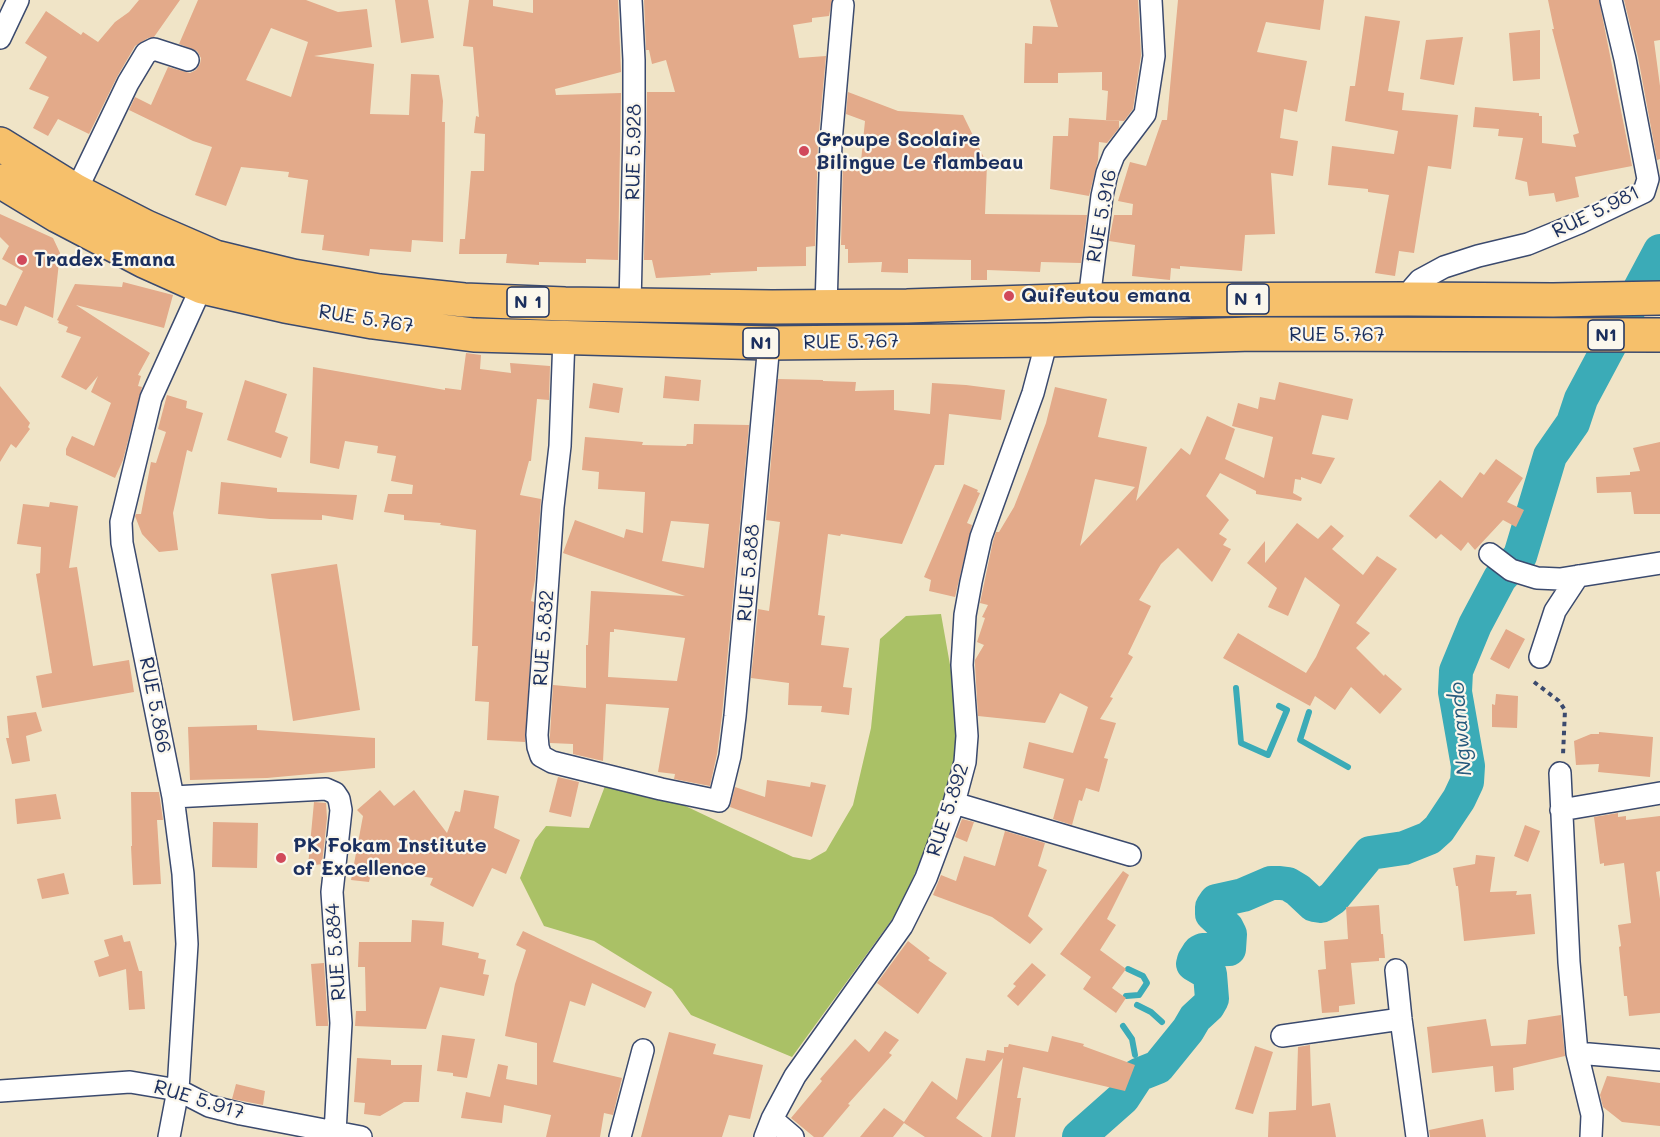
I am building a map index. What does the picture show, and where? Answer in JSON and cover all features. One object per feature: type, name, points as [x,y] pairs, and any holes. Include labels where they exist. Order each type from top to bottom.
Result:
[{"type":"highway","name":"N 1","points":[[0,144],[76,191],[146,227],[215,257],[293,276],[379,291],[464,300],[826,307],[1089,300],[1660,298]]},
{"type":"highway","name":"RUE 5.767","points":[[0,181],[58,216],[134,256],[202,287],[285,306],[373,322],[474,335],[769,343],[1047,340],[1253,334],[1660,334]]},
{"type":"street","points":[[0,38],[18,0]]},
{"type":"street","name":"RUE 5.928","points":[[630,305],[634,131],[631,0]]},
{"type":"street","name":"RUE 5.916","points":[[1089,300],[1107,173],[1114,155],[1144,114],[1154,56],[1151,0]]},
{"type":"street","name":"RUE 5.981","points":[[1408,299],[1420,280],[1444,267],[1528,244],[1579,224],[1644,192],[1648,179],[1611,0]]},
{"type":"street","points":[[826,307],[831,152],[843,5]]},
{"type":"street","points":[[76,191],[128,83],[146,52],[154,49],[188,60]]},
{"type":"street","name":"RUE 5.866","points":[[169,1137],[178,1090],[188,944],[183,874],[173,797],[122,543],[121,522],[151,398],[215,257]]},
{"type":"street","name":"RUE 5.832","points":[[564,337],[560,446],[553,507],[538,747],[542,756],[552,762],[719,801]]},
{"type":"street","name":"RUE 5.892","points":[[768,1128],[795,1076],[902,926],[926,878],[954,803],[965,762],[967,736],[962,665],[965,615],[971,582],[981,537],[1033,393],[1047,340]]},
{"type":"street","name":"RUE 5.888","points":[[719,801],[730,756],[735,716],[769,343]]},
{"type":"street","points":[[1490,554],[1511,570],[1529,576],[1560,579],[1660,563]]},
{"type":"street","points":[[1540,657],[1555,611],[1578,576]]},
{"type":"street","points":[[1560,773],[1566,916],[1577,1053],[1592,1115],[1591,1137]]},
{"type":"street","name":"RUE 5.884","points":[[173,797],[326,789],[335,793],[339,799],[341,810],[332,892],[341,1023],[335,1133]]},
{"type":"street","points":[[1561,810],[1660,792]]},
{"type":"street","points":[[954,803],[1131,855]]},
{"type":"street","points":[[1396,970],[1417,1137]]},
{"type":"street","points":[[1282,1036],[1401,1018]]},
{"type":"street","points":[[620,1137],[643,1050]]},
{"type":"street","points":[[1577,1053],[1660,1060]]},
{"type":"street","name":"RUE 5.917","points":[[0,1090],[130,1082],[178,1090],[209,1106],[361,1137]]},
{"type":"street","points":[[768,1128],[794,1137]]},
{"type":"path","points":[[1534,682],[1559,701],[1565,710],[1564,749],[1560,773]]},
{"type":"green space","points":[[941,614],[958,710],[953,781],[901,907],[792,1057],[691,1015],[672,989],[594,941],[544,926],[520,878],[535,840],[546,826],[589,828],[605,786],[677,802],[793,857],[810,860],[826,851],[853,805],[871,728],[880,639],[906,616]]},
{"type":"building","points":[[139,0],[180,0],[154,37],[135,46],[89,134],[58,119],[48,136],[33,128],[49,97],[29,89],[47,57],[25,43],[46,11],[81,35],[83,32],[98,42],[115,22],[129,12]]},
{"type":"building","points":[[198,0],[306,0],[338,12],[367,9],[372,47],[314,56],[374,64],[370,114],[409,115],[411,74],[439,75],[443,101],[442,122],[445,122],[443,242],[412,240],[411,252],[370,249],[369,256],[322,250],[324,235],[301,233],[308,180],[288,177],[289,172],[241,167],[226,206],[195,195],[212,147],[193,141],[129,110],[135,97],[151,105],[168,67],[190,73],[196,70],[201,58],[197,51],[179,44]],"holes":[[[271,28],[308,42],[291,97],[246,80]]]},
{"type":"building","points":[[395,0],[428,0],[434,38],[401,43]]},
{"type":"building","points":[[469,0],[493,0],[493,6],[533,13],[533,0],[618,0],[621,72],[555,89],[556,95],[621,93],[618,260],[586,259],[586,263],[539,262],[539,265],[506,263],[507,254],[459,254],[460,239],[465,239],[471,171],[484,171],[485,134],[474,133],[476,116],[479,117],[473,47],[463,46]]},
{"type":"building","points":[[644,0],[832,0],[829,16],[812,18],[812,22],[793,25],[799,58],[826,56],[818,142],[815,246],[806,247],[806,266],[757,267],[757,271],[656,278],[652,260],[644,260],[647,92],[675,92],[666,60],[652,64],[649,50],[646,50]]},
{"type":"building","points":[[1050,0],[1138,0],[1141,55],[1133,109],[1124,121],[1106,120],[1108,91],[1102,90],[1102,72],[1058,73],[1058,83],[1024,83],[1025,43],[1032,44],[1033,26],[1058,27]]},
{"type":"building","points":[[1178,0],[1324,0],[1320,30],[1266,22],[1257,52],[1307,61],[1297,112],[1284,109],[1280,138],[1298,141],[1293,176],[1271,173],[1275,234],[1245,235],[1242,271],[1180,266],[1180,269],[1171,268],[1170,280],[1132,276],[1135,245],[1109,241],[1114,215],[1132,215],[1133,204],[1118,201],[1130,162],[1146,166],[1162,120],[1167,120]]},
{"type":"building","points":[[1548,0],[1599,0],[1632,166],[1575,177],[1579,197],[1556,202],[1554,193],[1529,196],[1527,182],[1515,179],[1523,138],[1498,136],[1499,129],[1473,127],[1475,107],[1539,113],[1539,116],[1542,116],[1542,143],[1576,147],[1573,135],[1579,133],[1552,29],[1554,29]]},
{"type":"building","points":[[1624,0],[1660,0],[1660,40],[1654,41],[1660,86],[1660,159],[1657,160],[1638,57]]},
{"type":"building","points":[[1365,16],[1400,21],[1388,91],[1404,93],[1402,110],[1458,115],[1451,169],[1428,166],[1414,253],[1399,251],[1395,276],[1375,273],[1389,195],[1368,192],[1368,189],[1328,185],[1332,146],[1394,154],[1398,131],[1345,121],[1350,86],[1355,86]]},
{"type":"building","points":[[1540,30],[1540,79],[1513,81],[1509,33]]},
{"type":"building","points":[[1463,37],[1454,85],[1420,79],[1426,40]]},
{"type":"building","points":[[848,92],[898,111],[963,115],[987,164],[985,214],[1087,215],[1081,263],[1041,262],[1040,272],[987,270],[987,280],[971,280],[971,260],[908,259],[908,273],[881,272],[882,262],[848,263],[848,249],[845,249],[845,245],[841,245],[843,160],[861,161],[865,121],[846,114]]},
{"type":"building","points":[[1069,118],[1119,121],[1119,128],[1107,143],[1099,142],[1098,160],[1089,196],[1050,189],[1053,136],[1068,136]]},
{"type":"building","points":[[0,214],[53,238],[60,253],[53,318],[25,306],[17,326],[0,320],[0,304],[6,306],[23,271],[2,259],[9,246],[0,237]]},
{"type":"building","points":[[123,282],[173,295],[164,328],[76,305],[150,353],[138,375],[141,376],[138,386],[142,387],[123,460],[115,478],[66,455],[66,449],[72,436],[94,446],[111,403],[91,392],[98,376],[86,390],[61,377],[81,337],[66,332],[68,327],[58,323],[57,320],[75,284],[122,287]]},
{"type":"building","points":[[466,353],[481,355],[480,369],[511,373],[510,363],[550,366],[549,400],[537,399],[531,461],[529,461],[520,495],[541,499],[535,580],[531,601],[534,602],[525,742],[487,740],[489,702],[475,701],[478,646],[472,646],[476,530],[440,525],[441,523],[404,520],[404,515],[384,512],[388,494],[412,494],[413,485],[391,481],[396,456],[377,453],[378,446],[345,441],[339,469],[310,463],[313,367],[445,390],[445,388],[461,390]]},
{"type":"building","points":[[665,376],[701,380],[699,401],[663,398]]},
{"type":"building","points":[[778,379],[856,382],[855,391],[894,390],[894,410],[930,414],[932,383],[1005,390],[1001,420],[949,414],[944,465],[935,465],[902,544],[828,534],[818,615],[825,616],[821,645],[849,648],[843,687],[852,688],[849,715],[821,712],[822,706],[788,705],[789,683],[751,678],[758,609],[769,611],[780,522],[766,520]]},
{"type":"building","points":[[245,380],[287,394],[275,432],[288,437],[281,458],[227,440]]},
{"type":"building","points":[[1279,382],[1353,399],[1348,420],[1322,415],[1312,454],[1335,458],[1321,484],[1301,477],[1301,480],[1295,479],[1293,493],[1302,498],[1301,501],[1256,494],[1256,491],[1220,473],[1206,496],[1229,520],[1219,534],[1227,539],[1223,545],[1231,549],[1212,582],[1178,548],[1161,564],[1139,600],[1151,606],[1128,654],[1133,657],[1100,719],[1116,723],[1104,758],[1108,759],[1099,792],[1086,788],[1082,801],[1079,800],[1072,825],[1053,819],[1064,779],[1023,768],[1029,742],[1073,753],[1088,707],[1060,693],[1045,723],[978,716],[975,660],[984,645],[977,642],[985,618],[982,617],[988,605],[980,603],[993,541],[996,532],[999,532],[1014,507],[1046,423],[1055,387],[1107,399],[1098,437],[1147,447],[1136,501],[1181,448],[1190,455],[1207,416],[1235,429],[1225,459],[1264,478],[1273,437],[1232,426],[1238,403],[1258,409],[1260,397],[1275,400]],"holes":[[[1095,479],[1135,487],[1080,546]]]},
{"type":"building","points":[[593,383],[623,388],[619,413],[589,408]]},
{"type":"building","points":[[0,386],[30,423],[28,427],[30,429],[16,448],[11,444],[0,462]]},
{"type":"building","points":[[167,395],[187,401],[186,408],[203,413],[192,452],[187,450],[173,513],[178,550],[159,552],[142,534],[135,516],[141,514],[151,462],[156,463],[166,432],[158,429]]},
{"type":"building","points":[[694,424],[749,425],[722,715],[710,786],[674,779],[675,774],[658,772],[669,708],[606,704],[603,761],[573,754],[573,744],[550,743],[553,685],[586,688],[586,645],[588,645],[591,591],[685,596],[563,553],[575,520],[624,538],[626,529],[643,533],[645,492],[598,489],[599,472],[582,470],[585,437],[643,442],[642,445],[686,446],[693,444]],"holes":[[[671,521],[709,524],[704,568],[662,561]],[[614,629],[685,638],[677,681],[608,677],[610,632],[614,632]]]},
{"type":"building","points":[[1660,442],[1660,514],[1634,514],[1631,492],[1597,493],[1596,477],[1630,475],[1630,472],[1640,471],[1633,448]]},
{"type":"building","points":[[1496,459],[1523,478],[1507,502],[1524,510],[1516,527],[1503,520],[1475,550],[1468,542],[1461,551],[1441,534],[1436,539],[1409,516],[1440,480],[1462,498],[1480,472],[1484,475]]},
{"type":"building","points":[[221,482],[277,488],[277,492],[357,495],[353,520],[322,515],[322,520],[270,519],[218,514]]},
{"type":"building","points":[[964,484],[980,493],[967,523],[972,525],[955,597],[929,591],[931,580],[924,577]]},
{"type":"building","points":[[50,502],[78,506],[69,568],[77,567],[93,666],[129,660],[134,692],[42,708],[36,676],[52,673],[36,574],[40,573],[41,547],[17,544],[23,504],[49,507]]},
{"type":"building","points":[[1297,523],[1318,539],[1331,525],[1344,536],[1332,549],[1363,575],[1377,556],[1397,569],[1356,623],[1370,633],[1356,648],[1384,676],[1385,674],[1402,689],[1380,714],[1351,687],[1335,710],[1315,696],[1310,706],[1223,658],[1238,633],[1306,673],[1316,657],[1340,605],[1305,577],[1288,616],[1268,607],[1277,588],[1247,563],[1265,541],[1265,563]]},
{"type":"building","points":[[337,564],[360,710],[293,721],[271,574]]},
{"type":"building","points":[[1506,629],[1525,639],[1509,669],[1490,659]]},
{"type":"building","points":[[1496,694],[1518,696],[1517,728],[1492,727],[1492,704],[1495,705]]},
{"type":"building","points":[[36,712],[42,731],[26,736],[30,761],[12,764],[6,738],[9,738],[7,716]]},
{"type":"building","points":[[257,725],[257,730],[375,738],[375,768],[267,778],[190,780],[188,727]]},
{"type":"building","points":[[1599,732],[1653,737],[1650,777],[1598,772],[1599,764],[1576,765],[1574,741],[1591,734],[1599,734]]},
{"type":"building","points":[[558,777],[579,782],[571,817],[549,812]]},
{"type":"building","points":[[767,780],[810,787],[811,782],[826,785],[812,837],[730,807],[735,787],[765,797]]},
{"type":"building","points":[[380,790],[394,806],[414,790],[447,833],[455,811],[460,812],[464,790],[499,796],[494,828],[520,840],[506,874],[492,868],[473,907],[430,885],[433,878],[372,869],[369,882],[351,880],[363,816],[357,810]]},
{"type":"building","points":[[131,792],[159,792],[163,820],[157,820],[161,884],[133,885]]},
{"type":"building","points":[[56,794],[61,819],[17,824],[15,799]]},
{"type":"building","points":[[314,802],[326,803],[327,818],[322,864],[308,866]]},
{"type":"building","points":[[1618,813],[1618,817],[1626,816],[1626,820],[1660,816],[1660,871],[1656,872],[1660,899],[1660,1013],[1629,1016],[1627,996],[1624,996],[1618,925],[1631,923],[1624,863],[1604,866],[1604,863],[1600,864],[1594,817]]},
{"type":"building","points":[[962,819],[974,822],[967,842],[955,837]]},
{"type":"building","points":[[213,822],[258,823],[257,868],[212,867]]},
{"type":"building","points":[[1525,825],[1540,831],[1528,862],[1514,856]]},
{"type":"building","points":[[1005,831],[1045,843],[1038,866],[1047,870],[1028,916],[1043,929],[1030,944],[992,917],[933,895],[941,875],[956,881],[964,856],[995,866]]},
{"type":"building","points":[[1476,855],[1495,857],[1490,892],[1517,891],[1516,895],[1531,894],[1535,934],[1464,941],[1458,886],[1456,886],[1453,868],[1475,864]]},
{"type":"building","points":[[1123,871],[1129,875],[1107,919],[1116,925],[1100,950],[1126,969],[1112,988],[1126,998],[1116,1013],[1083,989],[1091,977],[1060,954]]},
{"type":"building","points":[[64,873],[69,894],[42,899],[37,879]]},
{"type":"building","points":[[1379,905],[1385,958],[1379,958],[1379,961],[1351,963],[1355,1004],[1339,1006],[1339,1012],[1322,1013],[1318,970],[1326,969],[1324,941],[1348,939],[1346,907]]},
{"type":"building","points":[[412,920],[444,922],[442,945],[479,953],[478,958],[486,960],[483,974],[489,975],[484,996],[440,987],[426,1029],[355,1026],[356,1011],[366,1011],[365,967],[358,967],[359,942],[411,942]]},
{"type":"building","points":[[523,931],[652,992],[645,1008],[592,983],[585,1006],[570,1001],[553,1062],[622,1078],[613,1115],[604,1113],[600,1137],[546,1137],[551,1115],[504,1105],[502,1123],[461,1118],[466,1092],[490,1097],[498,1064],[508,1066],[506,1079],[537,1085],[537,1043],[505,1036],[515,984],[526,950],[516,945]]},
{"type":"building","points":[[122,935],[124,942],[130,941],[139,971],[142,971],[145,1009],[129,1010],[126,969],[99,977],[94,961],[109,956],[104,940]]},
{"type":"building","points":[[908,941],[930,958],[928,960],[947,973],[918,1014],[877,983]]},
{"type":"building","points":[[324,963],[328,1026],[316,1026],[311,964]]},
{"type":"building","points":[[1032,963],[1046,975],[1018,1006],[1007,996],[1016,986],[1013,984]]},
{"type":"building","points":[[1561,1015],[1565,1056],[1513,1068],[1514,1090],[1495,1092],[1493,1066],[1432,1073],[1427,1027],[1486,1019],[1491,1046],[1526,1044],[1528,1020]]},
{"type":"building","points":[[885,1031],[899,1040],[889,1053],[892,1055],[848,1104],[850,1105],[823,1137],[814,1137],[791,1118],[822,1081],[820,1079],[855,1039],[869,1052]]},
{"type":"building","points":[[669,1032],[716,1044],[713,1054],[763,1065],[750,1119],[729,1115],[722,1137],[641,1137]]},
{"type":"building","points":[[442,1035],[475,1039],[467,1078],[437,1071]]},
{"type":"building","points":[[1052,1036],[1084,1044],[1083,1046],[1135,1065],[1125,1091],[1023,1067],[1017,1098],[1021,1098],[1015,1137],[991,1137],[1003,1058],[956,1118],[983,1137],[925,1137],[904,1123],[893,1137],[860,1137],[884,1108],[904,1122],[932,1081],[957,1100],[966,1058],[985,1061],[987,1050],[1004,1053],[1004,1047],[1008,1047],[1009,1044],[1048,1052]]},
{"type":"building","points":[[1310,1045],[1312,1106],[1330,1103],[1336,1137],[1268,1137],[1269,1112],[1296,1110],[1298,1047]]},
{"type":"building","points":[[1255,1046],[1273,1052],[1253,1114],[1235,1109]]},
{"type":"building","points":[[357,1058],[391,1060],[391,1065],[422,1065],[419,1102],[404,1102],[380,1116],[364,1114],[365,1103],[354,1102]]},
{"type":"building","points":[[1607,1076],[1660,1083],[1660,1126],[1622,1122],[1603,1107],[1600,1095]]},
{"type":"building","points":[[236,1084],[265,1091],[263,1105],[232,1099]]},
{"type":"building","points":[[1483,1119],[1486,1137],[1430,1137],[1429,1130]]},
{"type":"waterway","name":"Ngwando","points":[[1079,1137],[1123,1098],[1138,1075],[1158,1067],[1195,1018],[1208,1006],[1212,999],[1210,974],[1193,964],[1199,952],[1203,950],[1229,949],[1230,934],[1212,914],[1212,907],[1216,901],[1243,895],[1271,883],[1280,883],[1288,884],[1314,905],[1321,906],[1333,898],[1370,853],[1404,848],[1429,838],[1439,829],[1459,799],[1467,782],[1468,766],[1455,692],[1456,671],[1475,625],[1500,578],[1520,556],[1550,456],[1573,423],[1581,399],[1660,251]]},
{"type":"waterway","points":[[1236,688],[1241,743],[1268,755],[1287,710],[1279,706]]},
{"type":"waterway","points":[[1309,712],[1300,740],[1348,767]]},
{"type":"waterway","points":[[1126,996],[1139,995],[1147,983],[1143,976],[1128,969]]},
{"type":"waterway","points":[[1137,1005],[1151,1012],[1162,1022]]},
{"type":"waterway","points":[[1123,1026],[1132,1039],[1135,1055]]},
{"type":"place","name":"Groupe Scolaire Bilingue Le flambeau","points":[[804,151]]},
{"type":"place","name":"Tradex Emana","points":[[22,260]]},
{"type":"place","name":"Quifeutou emana","points":[[1009,296]]},
{"type":"place","name":"PK Fokam Institute of Excellence","points":[[281,858]]}]
